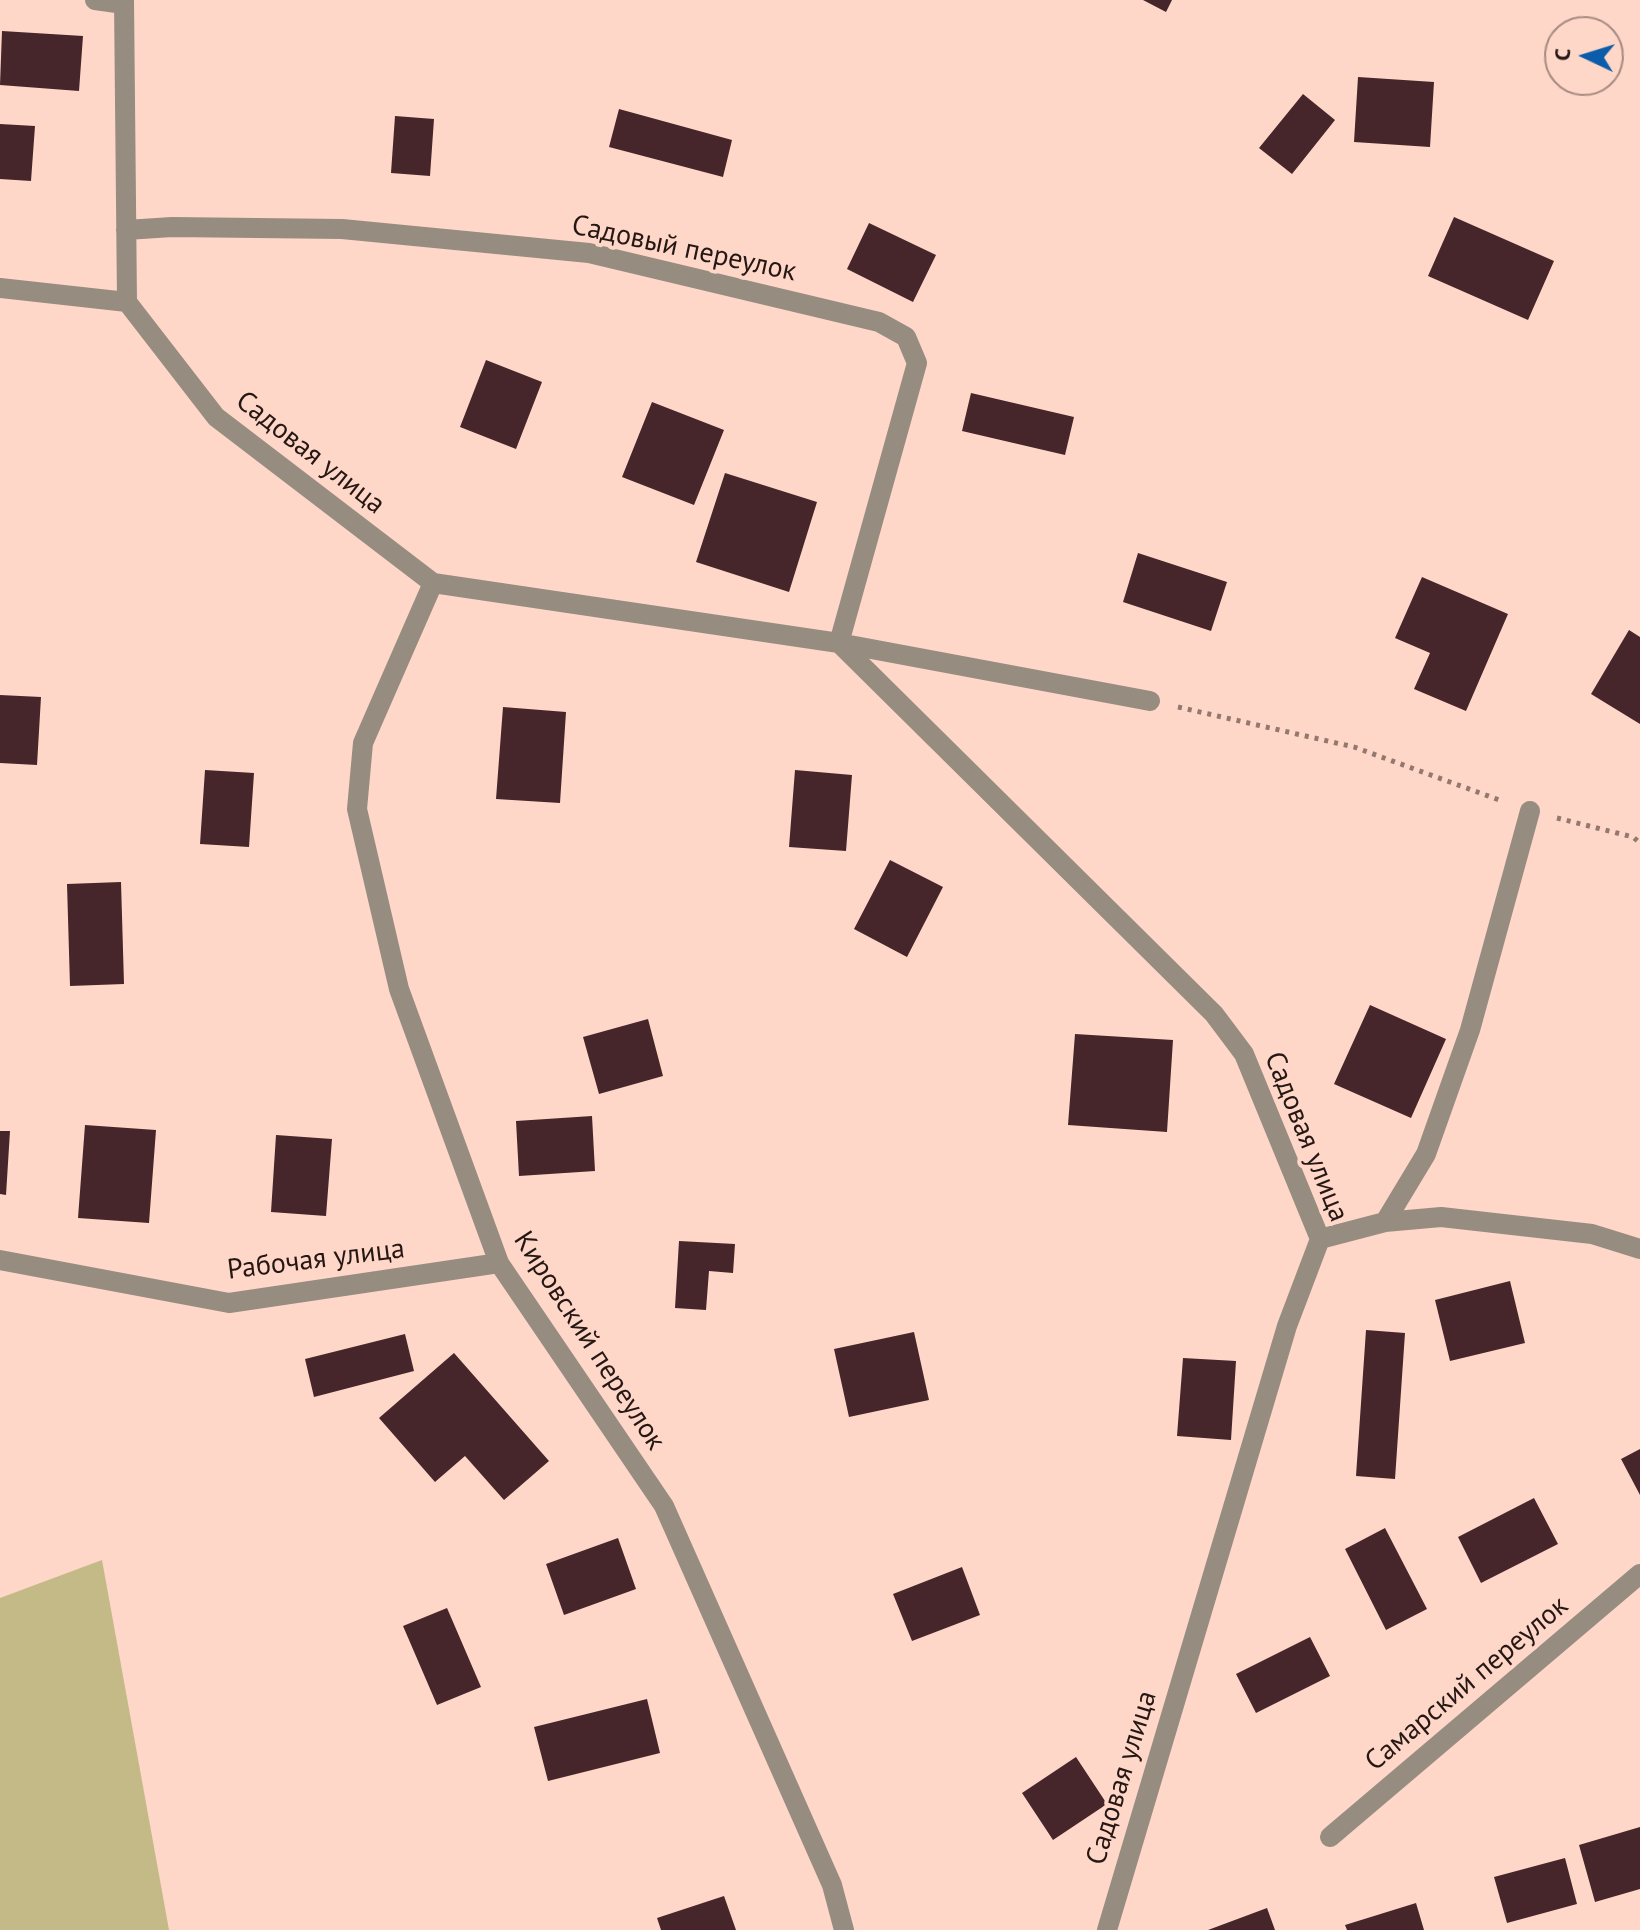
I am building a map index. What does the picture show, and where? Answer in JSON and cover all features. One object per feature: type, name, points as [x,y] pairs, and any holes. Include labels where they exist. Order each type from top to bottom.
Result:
[{"type":"street","points":[[0,288],[127,302],[124,2],[95,0]]},
{"type":"street","name":"Садовый переулок","points":[[126,230],[172,227],[342,229],[589,253],[879,322],[906,337],[917,363],[839,643]]},
{"type":"street","name":"Садовая улица","points":[[127,302],[216,417],[433,583]]},
{"type":"street","points":[[433,583],[839,643],[1150,701]]},
{"type":"street","name":"Кировский переулок","points":[[433,583],[363,743],[357,809],[399,989],[499,1263],[664,1506],[832,1885],[844,1930]]},
{"type":"street","name":"Садовая улица","points":[[839,643],[1214,1014],[1244,1054],[1320,1239],[1287,1326],[1107,1930]]},
{"type":"street","points":[[1385,1222],[1426,1154],[1465,1044],[1530,811]]},
{"type":"street","points":[[1320,1239],[1385,1222],[1441,1217],[1592,1234],[1640,1249]]},
{"type":"street","name":"Рабочая улица","points":[[0,1260],[229,1303],[499,1263]]},
{"type":"street","name":"Самарский переулок","points":[[1330,1837],[1640,1574]]},
{"type":"path","points":[[1150,701],[1354,747],[1530,811],[1633,837],[1640,843]]},
{"type":"shaded area","points":[[102,1560],[169,1930],[0,1930],[0,1598]]},
{"type":"building","points":[[1143,0],[1172,0],[1166,12]]},
{"type":"building","points":[[2,31],[83,36],[79,91],[0,85]]},
{"type":"building","points":[[1358,77],[1434,82],[1430,147],[1354,142]]},
{"type":"building","points":[[1303,94],[1335,120],[1292,174],[1259,148]]},
{"type":"building","points":[[619,109],[732,140],[723,177],[609,147]]},
{"type":"building","points":[[395,116],[434,119],[430,176],[391,173]]},
{"type":"building","points":[[0,124],[35,126],[31,181],[0,179]]},
{"type":"building","points":[[1454,217],[1554,261],[1528,320],[1428,276]]},
{"type":"building","points":[[869,223],[936,255],[913,302],[847,269]]},
{"type":"building","points":[[486,360],[542,382],[516,449],[460,427]]},
{"type":"building","points":[[971,393],[1074,417],[1065,455],[962,431]]},
{"type":"building","points":[[652,402],[724,430],[694,505],[622,477]]},
{"type":"building","points":[[725,473],[817,502],[789,592],[696,562]]},
{"type":"building","points":[[1138,553],[1227,582],[1211,631],[1123,602]]},
{"type":"building","points":[[1422,577],[1508,614],[1466,711],[1414,689],[1430,653],[1395,638]]},
{"type":"building","points":[[1629,630],[1640,637],[1640,724],[1591,694]]},
{"type":"building","points":[[0,695],[41,697],[37,765],[0,763]]},
{"type":"building","points":[[503,707],[566,712],[560,803],[496,799]]},
{"type":"building","points":[[205,770],[254,773],[249,847],[200,844]]},
{"type":"building","points":[[795,770],[852,775],[846,851],[789,847]]},
{"type":"building","points":[[890,860],[943,887],[907,957],[854,929]]},
{"type":"building","points":[[121,882],[124,984],[70,986],[67,884]]},
{"type":"building","points":[[1370,1005],[1446,1039],[1411,1118],[1334,1084]]},
{"type":"building","points":[[648,1019],[663,1076],[599,1094],[583,1037]]},
{"type":"building","points":[[1075,1034],[1173,1040],[1167,1132],[1068,1125]]},
{"type":"building","points":[[592,1116],[595,1171],[519,1176],[516,1121]]},
{"type":"building","points":[[85,1125],[156,1130],[149,1223],[78,1218]]},
{"type":"building","points":[[0,1131],[10,1131],[6,1195],[0,1194]]},
{"type":"building","points":[[276,1135],[332,1139],[326,1216],[271,1212]]},
{"type":"building","points":[[679,1241],[735,1244],[733,1273],[709,1271],[706,1310],[675,1308]]},
{"type":"building","points":[[1510,1281],[1525,1343],[1450,1361],[1435,1300]]},
{"type":"building","points":[[1366,1330],[1405,1333],[1395,1479],[1356,1476]]},
{"type":"building","points":[[914,1332],[929,1400],[849,1417],[834,1349]]},
{"type":"building","points":[[405,1334],[414,1371],[314,1397],[305,1359]]},
{"type":"building","points":[[454,1353],[549,1461],[504,1500],[465,1456],[435,1482],[379,1418]]},
{"type":"building","points":[[1183,1358],[1236,1361],[1231,1440],[1177,1436]]},
{"type":"building","points":[[1640,1449],[1640,1495],[1621,1459]]},
{"type":"building","points":[[1534,1498],[1558,1544],[1481,1583],[1458,1537]]},
{"type":"building","points":[[1385,1528],[1427,1609],[1386,1630],[1345,1549]]},
{"type":"building","points":[[618,1538],[636,1589],[564,1615],[546,1564]]},
{"type":"building","points":[[962,1567],[980,1615],[912,1641],[893,1594]]},
{"type":"building","points":[[447,1608],[481,1687],[437,1705],[403,1626]]},
{"type":"building","points":[[1310,1637],[1330,1676],[1256,1713],[1236,1674]]},
{"type":"building","points":[[647,1699],[660,1753],[548,1781],[534,1727]]},
{"type":"building","points":[[1076,1757],[1107,1804],[1053,1840],[1022,1793]]},
{"type":"building","points":[[1640,1827],[1640,1889],[1595,1902],[1579,1845]]},
{"type":"building","points":[[1565,1858],[1577,1904],[1507,1923],[1494,1877]]},
{"type":"building","points":[[724,1896],[736,1930],[661,1930],[657,1918]]},
{"type":"building","points":[[1416,1903],[1424,1930],[1347,1930],[1345,1925]]},
{"type":"building","points":[[1267,1908],[1275,1930],[1208,1930]]}]
